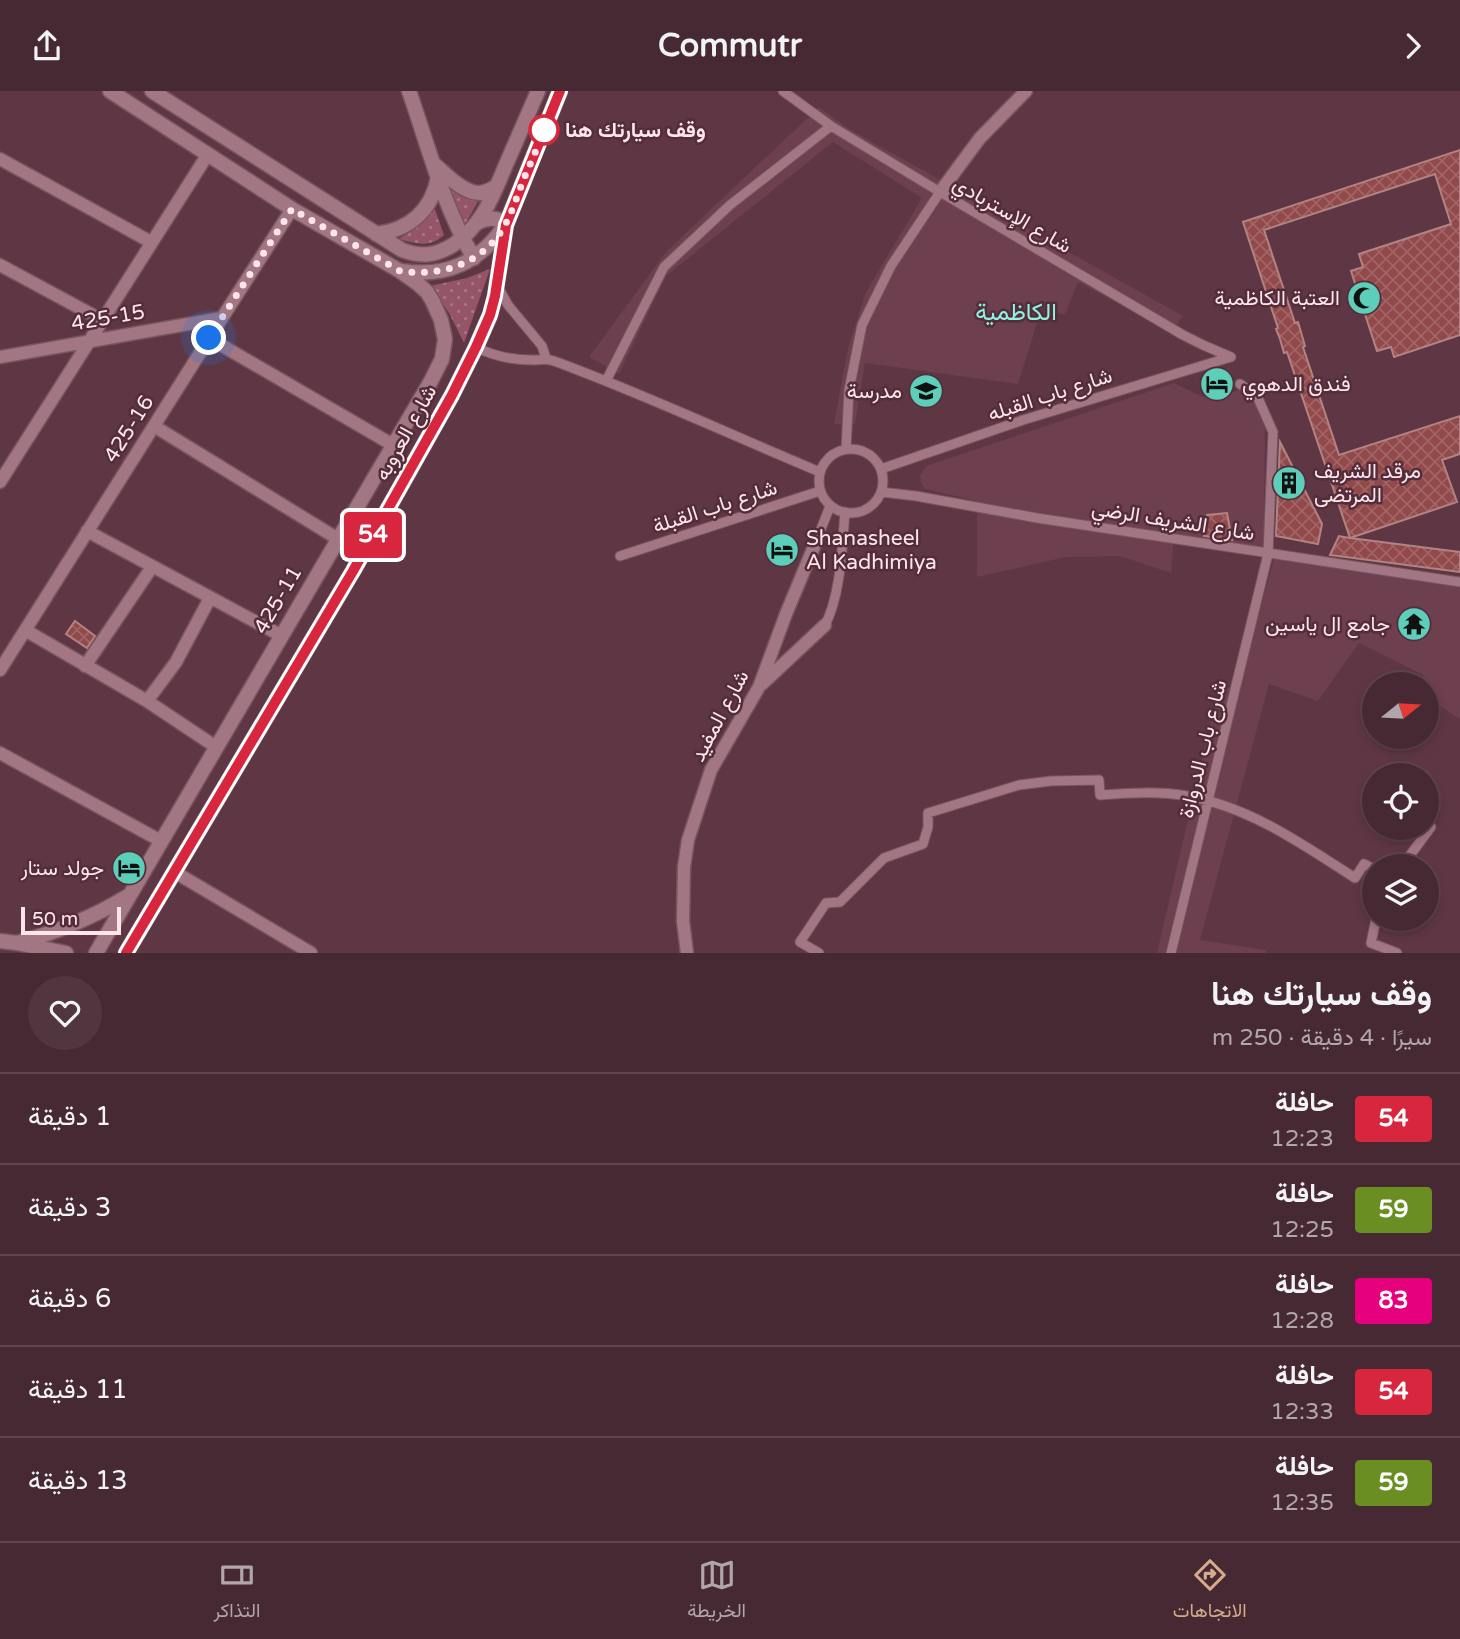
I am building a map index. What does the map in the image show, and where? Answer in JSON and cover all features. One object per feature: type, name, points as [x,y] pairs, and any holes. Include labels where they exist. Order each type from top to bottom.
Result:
[{"type":"street","name":"425-11","points":[[96,953],[431,381],[442,359],[445,339],[433,302],[417,283],[292,209],[110,91]]},
{"type":"street","points":[[152,91],[402,250],[426,256],[437,253],[462,238],[477,223],[494,192],[538,91]]},
{"type":"street","points":[[409,91],[462,238],[474,258]]},
{"type":"street","name":"شارع العروبه","points":[[126,953],[353,571],[452,395],[490,315],[508,218],[560,91]]},
{"type":"street","name":"شارع الإستربادي","points":[[783,91],[831,126],[940,192],[1183,335],[1231,357]]},
{"type":"street","points":[[846,449],[849,390],[862,325],[891,266],[980,138],[1026,91]]},
{"type":"street","points":[[606,380],[664,268],[730,205],[831,126]]},
{"type":"street","points":[[0,482],[208,155]]},
{"type":"street","points":[[0,159],[151,242]]},
{"type":"street","points":[[376,234],[398,230],[415,220],[428,205],[436,187],[436,171]]},
{"type":"street","points":[[436,171],[475,192],[494,192]]},
{"type":"street","points":[[494,192],[492,206],[496,212],[508,218]]},
{"type":"street","name":"425-16","points":[[0,670],[292,209]]},
{"type":"street","points":[[477,223],[489,218],[508,218]]},
{"type":"street","name":"425-11","points":[[400,271],[431,273],[446,270],[474,258],[486,248],[508,218]]},
{"type":"street","points":[[0,265],[102,320]]},
{"type":"street","points":[[497,284],[509,305],[542,346],[546,358]]},
{"type":"street","name":"425-15","points":[[0,357],[222,318]]},
{"type":"street","points":[[209,338],[393,445]]},
{"type":"street","points":[[476,347],[487,353],[517,358],[546,358],[606,380],[820,472]]},
{"type":"street","name":"شارع باب القبله","points":[[881,469],[1023,420],[1231,357]]},
{"type":"street","name":"شارع باب الدروازة","points":[[1171,953],[1268,554],[1273,432],[1256,396],[1240,384]]},
{"type":"street","points":[[153,426],[338,539]]},
{"type":"street","points":[[857,449],[867,453],[881,469],[881,492],[876,501],[859,512],[845,512],[831,506],[820,491],[818,482],[823,464],[837,451],[857,449]]},
{"type":"street","name":"شارع باب القبلة","points":[[620,556],[820,491]]},
{"type":"street","name":"شارع الشريف الرضي","points":[[881,492],[1037,519],[1460,582]]},
{"type":"street","name":"شارع المفيد","points":[[687,953],[683,921],[684,867],[688,840],[711,770],[759,687],[831,506]]},
{"type":"street","points":[[759,687],[825,625],[831,615],[845,512]]},
{"type":"street","points":[[87,531],[282,636]]},
{"type":"street","points":[[85,666],[152,566]]},
{"type":"street","points":[[146,701],[176,662],[210,598]]},
{"type":"street","points":[[25,630],[146,701],[216,747]]},
{"type":"street","points":[[0,753],[161,841]]},
{"type":"street","points":[[819,953],[800,942],[826,903],[840,902],[884,858],[923,844],[928,827],[928,813],[1019,785],[1099,780],[1100,795],[1147,792],[1208,801],[1257,818],[1355,878],[1362,867]]},
{"type":"street","points":[[178,874],[304,953]]},
{"type":"street","points":[[17,943],[75,925],[129,895]]},
{"type":"street","points":[[1374,931],[1371,943],[1398,953]]},
{"type":"street","points":[[0,941],[66,953]]},
{"type":"shaded area","points":[[819,107],[849,129],[1183,316],[1172,332],[1078,282],[1065,315],[1042,307],[1018,384],[865,363],[855,424],[834,424],[848,348],[866,292],[922,198],[833,142],[666,276],[619,374],[589,357],[666,252]]},
{"type":"shaded area","points":[[445,179],[481,196],[463,228]]},
{"type":"shaded area","points":[[434,207],[444,235],[428,243],[399,239],[416,227]]},
{"type":"shaded area","points":[[490,269],[464,343],[449,313],[430,286],[467,278]]},
{"type":"shaded area","points":[[1174,383],[1201,396],[1213,398],[1246,388],[1260,409],[1265,428],[1262,548],[1174,536],[1171,573],[1120,556],[1066,557],[977,577],[977,501],[925,489],[920,475],[926,466]]},
{"type":"shaded area","points":[[1275,555],[1460,582],[1460,719],[1439,705],[1439,672],[1417,672],[1359,643],[1318,701],[1269,684],[1200,940],[1266,950],[1266,953],[1157,953],[1219,687],[1236,688]]},
{"type":"building","points":[[1460,150],[1460,335],[1394,357],[1391,347],[1377,351],[1351,271],[1363,267],[1359,254],[1451,224],[1435,174],[1264,230],[1295,323],[1298,322],[1305,346],[1303,347],[1339,455],[1460,416],[1460,454],[1442,460],[1457,502],[1350,538],[1287,352],[1284,353],[1243,222]]},
{"type":"building","name":"مرقد الشريف المرتضى","points":[[1280,442],[1322,524],[1318,544],[1276,536]]},
{"type":"building","points":[[1227,513],[1232,540],[1204,536],[1207,515]]},
{"type":"building","points":[[1339,536],[1460,552],[1460,572],[1330,555]]},
{"type":"building","points":[[75,621],[95,636],[87,648],[66,634]]},
{"type":"bus line","name":"54","points":[[126,953],[353,571],[452,395],[490,315],[506,225],[560,91]]},
{"type":"place","name":"وقف سيارتك هنا","points":[[544,130]]},
{"type":"place","name":"العتبة الكاظمية","points":[[1364,298]]},
{"type":"place","name":"فندق الدهوي","points":[[1217,384]]},
{"type":"place","name":"مدرسة","points":[[926,391]]},
{"type":"place","name":"مرقد الشريف المرتضى","points":[[1289,483]]},
{"type":"place","name":"Shanasheel Al Kadhimiya","points":[[782,550]]},
{"type":"place","name":"جامع ال ياسين","points":[[1414,624]]},
{"type":"place","name":"جولد ستار","points":[[129,868]]},
{"type":"district","name":"الكاظمية","points":[[1016,312]]},
{"type":"route","points":[[209,338],[292,209],[400,271],[431,273],[461,265],[474,258],[506,225],[544,130]]}]
